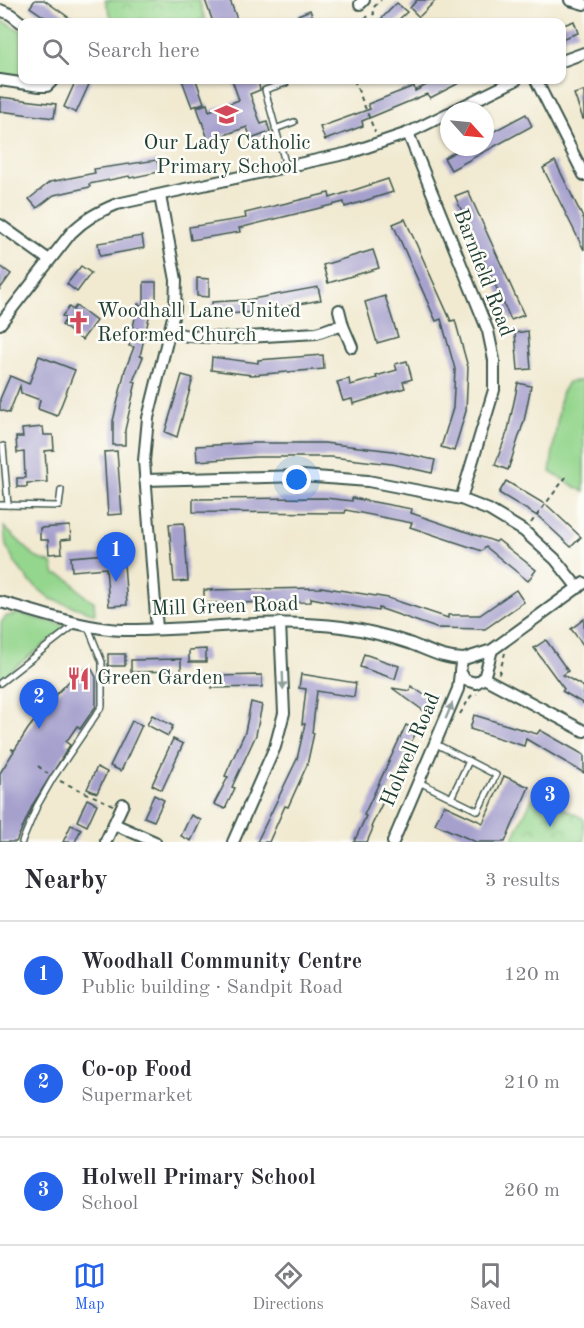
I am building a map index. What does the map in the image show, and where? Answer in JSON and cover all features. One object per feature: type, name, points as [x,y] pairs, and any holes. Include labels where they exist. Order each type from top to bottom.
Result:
[{"type":"street","points":[[570,0],[584,4]]},
{"type":"street","points":[[0,10],[18,19]]},
{"type":"street","points":[[566,58],[584,53]]},
{"type":"street","points":[[0,80],[18,83]]},
{"type":"street","points":[[27,84],[47,86],[49,84]]},
{"type":"street","points":[[471,102],[508,84]]},
{"type":"street","points":[[538,84],[584,175]]},
{"type":"street","points":[[0,324],[49,260],[83,221],[96,213],[117,204],[349,153],[408,133],[440,117]]},
{"type":"street","name":"Barnfield Road","points":[[408,133],[488,331],[494,360],[494,390],[461,499]]},
{"type":"street","points":[[157,629],[144,461],[148,418],[175,309],[176,280],[160,196]]},
{"type":"street","points":[[0,225],[49,260]]},
{"type":"street","points":[[339,310],[352,347]]},
{"type":"street","points":[[170,332],[189,336],[230,338],[307,334],[343,326]]},
{"type":"street","points":[[145,480],[302,476],[368,480],[461,499],[489,510],[525,531],[581,586],[492,650],[470,658],[460,672],[462,677],[469,682],[476,683],[485,673],[492,650]]},
{"type":"street","name":"Mill Green Road","points":[[0,602],[83,623],[124,630],[280,623],[343,627],[407,642],[449,659],[470,658]]},
{"type":"street","points":[[232,842],[275,747],[284,713],[280,623]]},
{"type":"street","points":[[470,658],[484,661],[485,673]]},
{"type":"street","name":"Mill Green Road","points":[[449,659],[460,672]]},
{"type":"street","name":"Holwell Road","points":[[393,842],[459,689],[460,672]]},
{"type":"street","points":[[485,673],[584,731]]},
{"type":"street","points":[[106,842],[122,806]]},
{"type":"street","points":[[114,824],[155,842]]},
{"type":"lane","points":[[283,84],[265,90],[286,168]]},
{"type":"lane","points":[[275,129],[294,122]]},
{"type":"lane","points":[[3,446],[8,505]]},
{"type":"lane","points":[[0,505],[59,506],[61,490]]},
{"type":"lane","points":[[0,683],[83,623],[102,662],[102,706],[53,778],[37,806],[22,842]]},
{"type":"lane","points":[[419,782],[478,811],[496,775],[436,744]]},
{"type":"lane","points":[[451,798],[469,761]]},
{"type":"path","points":[[365,18],[374,14],[373,8],[381,0]]},
{"type":"path","points":[[356,84],[379,143]]},
{"type":"path","points":[[525,531],[566,477]]},
{"type":"path","points":[[499,673],[504,657]]},
{"type":"path","points":[[460,715],[471,696],[481,692]]},
{"type":"path","points":[[38,766],[53,778],[122,806]]},
{"type":"green space","points":[[105,0],[199,0],[205,18],[112,18]]},
{"type":"green space","points":[[0,20],[18,29],[18,77],[0,75]]},
{"type":"green space","points":[[584,380],[584,492],[550,472],[561,394],[568,382]]},
{"type":"green space","points":[[4,527],[37,558],[52,563],[55,575],[67,578],[84,595],[94,601],[95,614],[51,599],[30,582],[6,546]]},
{"type":"green space","points":[[19,614],[68,626],[0,679],[1,622],[7,616]]},
{"type":"green space","points":[[535,793],[584,819],[584,842],[511,842]]},
{"type":"building","points":[[35,0],[44,0],[69,18],[46,18],[30,7]]},
{"type":"building","points":[[205,0],[230,0],[237,18],[212,18]]},
{"type":"building","points":[[417,0],[436,0],[419,17],[410,8]]},
{"type":"building","points":[[397,3],[407,12],[400,18],[382,18]]},
{"type":"building","points":[[310,10],[313,18],[299,18],[298,15]]},
{"type":"building","points":[[574,21],[578,33],[566,37],[566,24]]},
{"type":"building","points":[[74,84],[89,84],[76,113],[64,107]]},
{"type":"building","points":[[183,84],[197,84],[204,103],[192,107]]},
{"type":"building","points":[[233,84],[259,84],[260,90],[250,94],[261,124],[267,122],[270,132],[251,139],[247,127],[219,137],[222,145],[211,148],[197,107],[207,104],[209,111],[239,100]]},
{"type":"building","points":[[428,84],[457,84],[430,98],[427,94],[362,121],[363,126],[325,140],[320,127],[370,109],[368,104],[414,86],[415,91]]},
{"type":"building","points":[[584,91],[584,119],[583,119],[574,94]]},
{"type":"building","points":[[0,97],[56,104],[54,118],[0,111]]},
{"type":"building","points":[[526,114],[532,126],[494,147],[494,131]]},
{"type":"building","points":[[448,156],[477,156],[451,170],[444,158]]},
{"type":"building","points":[[157,160],[159,172],[89,184],[90,187],[54,195],[37,208],[29,199],[50,182],[95,173],[94,169]]},
{"type":"building","points":[[555,161],[584,220],[584,250],[543,168]]},
{"type":"building","points":[[388,179],[393,192],[345,207],[344,202],[239,228],[240,232],[191,240],[189,227],[246,218],[245,213],[329,193],[330,198]]},
{"type":"building","points":[[468,191],[524,315],[511,320],[455,196]]},
{"type":"building","points":[[405,219],[451,321],[455,320],[468,367],[466,411],[454,451],[441,447],[453,408],[455,369],[441,319],[436,321],[393,224]]},
{"type":"building","points":[[142,236],[144,248],[100,256],[98,243]]},
{"type":"building","points":[[373,250],[379,268],[328,283],[323,265]]},
{"type":"building","points":[[0,266],[11,274],[0,289]]},
{"type":"building","points":[[81,266],[91,273],[77,292],[67,284]]},
{"type":"building","points":[[197,278],[209,279],[209,297],[197,296]]},
{"type":"building","points":[[144,282],[156,282],[156,300],[153,300],[140,356],[143,357],[133,381],[136,382],[125,430],[125,445],[113,445],[113,421],[125,370],[134,347],[129,346],[138,304],[144,306]]},
{"type":"building","points":[[318,287],[321,300],[255,312],[213,315],[212,302],[247,300]]},
{"type":"building","points":[[385,296],[398,337],[377,343],[365,302]]},
{"type":"building","name":"Woodhall Lane United Reformed Church","points":[[76,306],[96,321],[82,340],[62,325],[66,319],[62,316],[69,307],[73,310]]},
{"type":"building","points":[[528,331],[531,369],[518,370],[515,333]]},
{"type":"building","points":[[323,355],[324,369],[252,375],[211,370],[212,357],[258,363],[258,360]]},
{"type":"building","points":[[39,356],[75,370],[57,416],[38,409],[40,400],[21,393],[20,386],[9,413],[0,410],[0,399],[10,376],[29,384]]},
{"type":"building","points":[[407,361],[412,379],[403,382],[405,388],[353,404],[352,399],[343,401],[337,382],[349,379],[350,385],[377,378],[376,376],[397,370],[395,364]]},
{"type":"building","points":[[182,375],[193,378],[177,437],[165,432]]},
{"type":"building","points":[[518,383],[531,386],[524,421],[508,470],[495,465],[508,430]]},
{"type":"building","points":[[43,427],[44,435],[53,435],[54,450],[45,451],[47,482],[27,483],[27,487],[17,487],[17,478],[25,478],[24,452],[17,453],[16,437],[23,437],[22,429]]},
{"type":"building","points":[[324,443],[393,451],[435,460],[432,473],[392,464],[331,457],[256,457],[197,461],[196,446]]},
{"type":"building","points":[[117,451],[122,514],[108,515],[104,452]]},
{"type":"building","points":[[506,481],[548,506],[581,537],[571,547],[539,517],[499,493]]},
{"type":"building","points":[[325,498],[352,501],[352,498],[412,509],[411,513],[496,542],[498,540],[536,570],[528,581],[486,547],[482,551],[410,527],[412,523],[346,510],[345,513],[193,512],[193,499]]},
{"type":"building","points":[[184,523],[188,581],[174,582],[169,524]]},
{"type":"building","points":[[70,526],[71,539],[61,540],[62,553],[49,554],[48,540],[40,540],[40,528]]},
{"type":"building","points":[[123,549],[127,605],[109,606],[106,568],[72,571],[71,557],[107,554],[107,550]]},
{"type":"building","points":[[321,587],[388,598],[448,618],[448,615],[480,615],[516,590],[524,602],[485,629],[439,629],[379,608],[378,611],[311,598],[311,602],[204,603],[204,590]]},
{"type":"building","points":[[584,619],[584,646],[571,629]]},
{"type":"building","points":[[546,640],[568,671],[563,675],[584,687],[584,704],[562,691],[564,689],[534,648]]},
{"type":"building","points":[[206,649],[206,662],[189,662],[189,650]]},
{"type":"building","points":[[108,654],[125,654],[125,666],[108,666]]},
{"type":"building","points":[[364,654],[399,666],[395,679],[360,667]]},
{"type":"building","points":[[181,659],[181,671],[131,672],[131,660]]},
{"type":"building","points":[[90,666],[96,677],[96,706],[80,729],[77,726],[66,742],[70,745],[33,804],[16,842],[0,842],[0,773],[28,729],[50,701],[74,676]]},
{"type":"building","points":[[301,674],[356,683],[354,697],[317,691],[312,733],[314,733],[307,765],[269,842],[257,842],[297,759],[305,724],[302,724],[306,689],[299,688]]},
{"type":"building","points":[[262,675],[262,687],[212,688],[212,676]]},
{"type":"building","points":[[411,686],[432,700],[424,711],[392,688],[410,691]]},
{"type":"building","points":[[251,702],[262,705],[256,735],[232,787],[235,788],[225,809],[214,804],[228,777],[225,776],[245,732]]},
{"type":"building","points":[[152,715],[173,726],[168,736],[147,725]]},
{"type":"building","points":[[474,715],[537,734],[540,730],[584,755],[584,773],[526,739],[524,746],[470,729]]},
{"type":"building","points":[[132,721],[142,725],[121,771],[110,766]]},
{"type":"building","points":[[406,725],[417,730],[371,827],[373,828],[367,842],[354,842],[366,816],[364,815]]},
{"type":"building","points":[[173,739],[183,744],[162,790],[152,785]]},
{"type":"building","points":[[97,767],[107,772],[97,793],[87,789]]},
{"type":"building","points":[[504,776],[529,787],[505,842],[476,842],[435,824],[444,805],[483,823]]},
{"type":"building","points":[[154,795],[164,800],[154,821],[144,817]]},
{"type":"building","points":[[87,799],[97,804],[87,826],[77,821]]},
{"type":"building","points":[[191,815],[201,820],[191,841],[181,836]]},
{"type":"building","points":[[71,825],[81,829],[75,842],[63,842]]},
{"type":"place","name":"Our Lady Catholic Primary School","points":[[227,115]]},
{"type":"place","name":"Woodhall Lane United Reformed Church","points":[[79,323]]},
{"type":"place","name":"Woodhall Community Centre","points":[[116,582]]},
{"type":"place","name":"Green Garden","points":[[79,678]]},
{"type":"place","name":"Co-op Food","points":[[39,729]]},
{"type":"place","name":"Holwell Primary School","points":[[550,827]]}]
